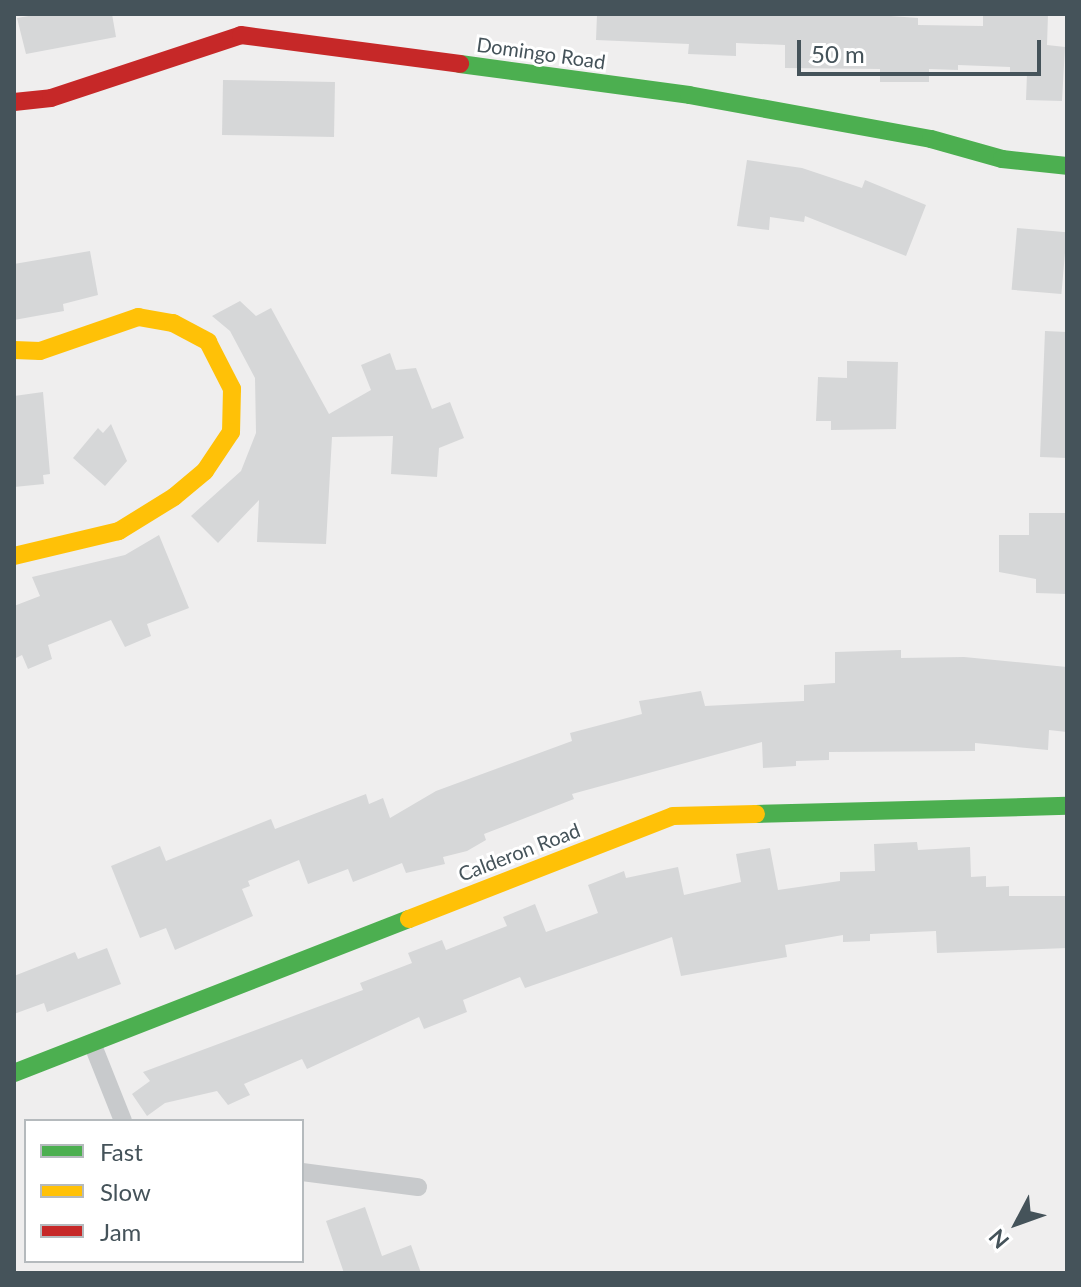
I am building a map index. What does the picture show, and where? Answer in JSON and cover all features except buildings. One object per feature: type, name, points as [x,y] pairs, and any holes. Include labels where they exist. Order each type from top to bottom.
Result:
[{"type":"street","name":"Domingo Road","points":[[14,102],[51,98],[241,35],[689,95],[931,139],[1002,159],[1067,166]]},
{"type":"street","points":[[14,350],[40,351],[138,317],[173,323],[208,342],[232,389],[231,432],[205,471],[119,531],[14,556]]},
{"type":"street","name":"Calderon Road","points":[[14,1073],[673,816],[1067,806]]},
{"type":"lane","points":[[92,1043],[122,1119]]},
{"type":"lane","points":[[304,1172],[418,1187]]},
{"type":"traffic: fast","points":[[460,64],[689,95],[931,139],[1002,159],[1067,166]]},
{"type":"traffic: fast","points":[[756,814],[1067,806]]},
{"type":"traffic: fast","points":[[14,1073],[409,919]]},
{"type":"traffic: slow","points":[[14,350],[40,351],[138,317],[173,323],[208,342],[232,389],[231,432],[205,471],[174,497],[119,531],[14,556]]},
{"type":"traffic: slow","points":[[409,919],[673,816],[756,814]]},
{"type":"traffic: jam","points":[[14,102],[51,98],[241,35],[460,64]]}]
